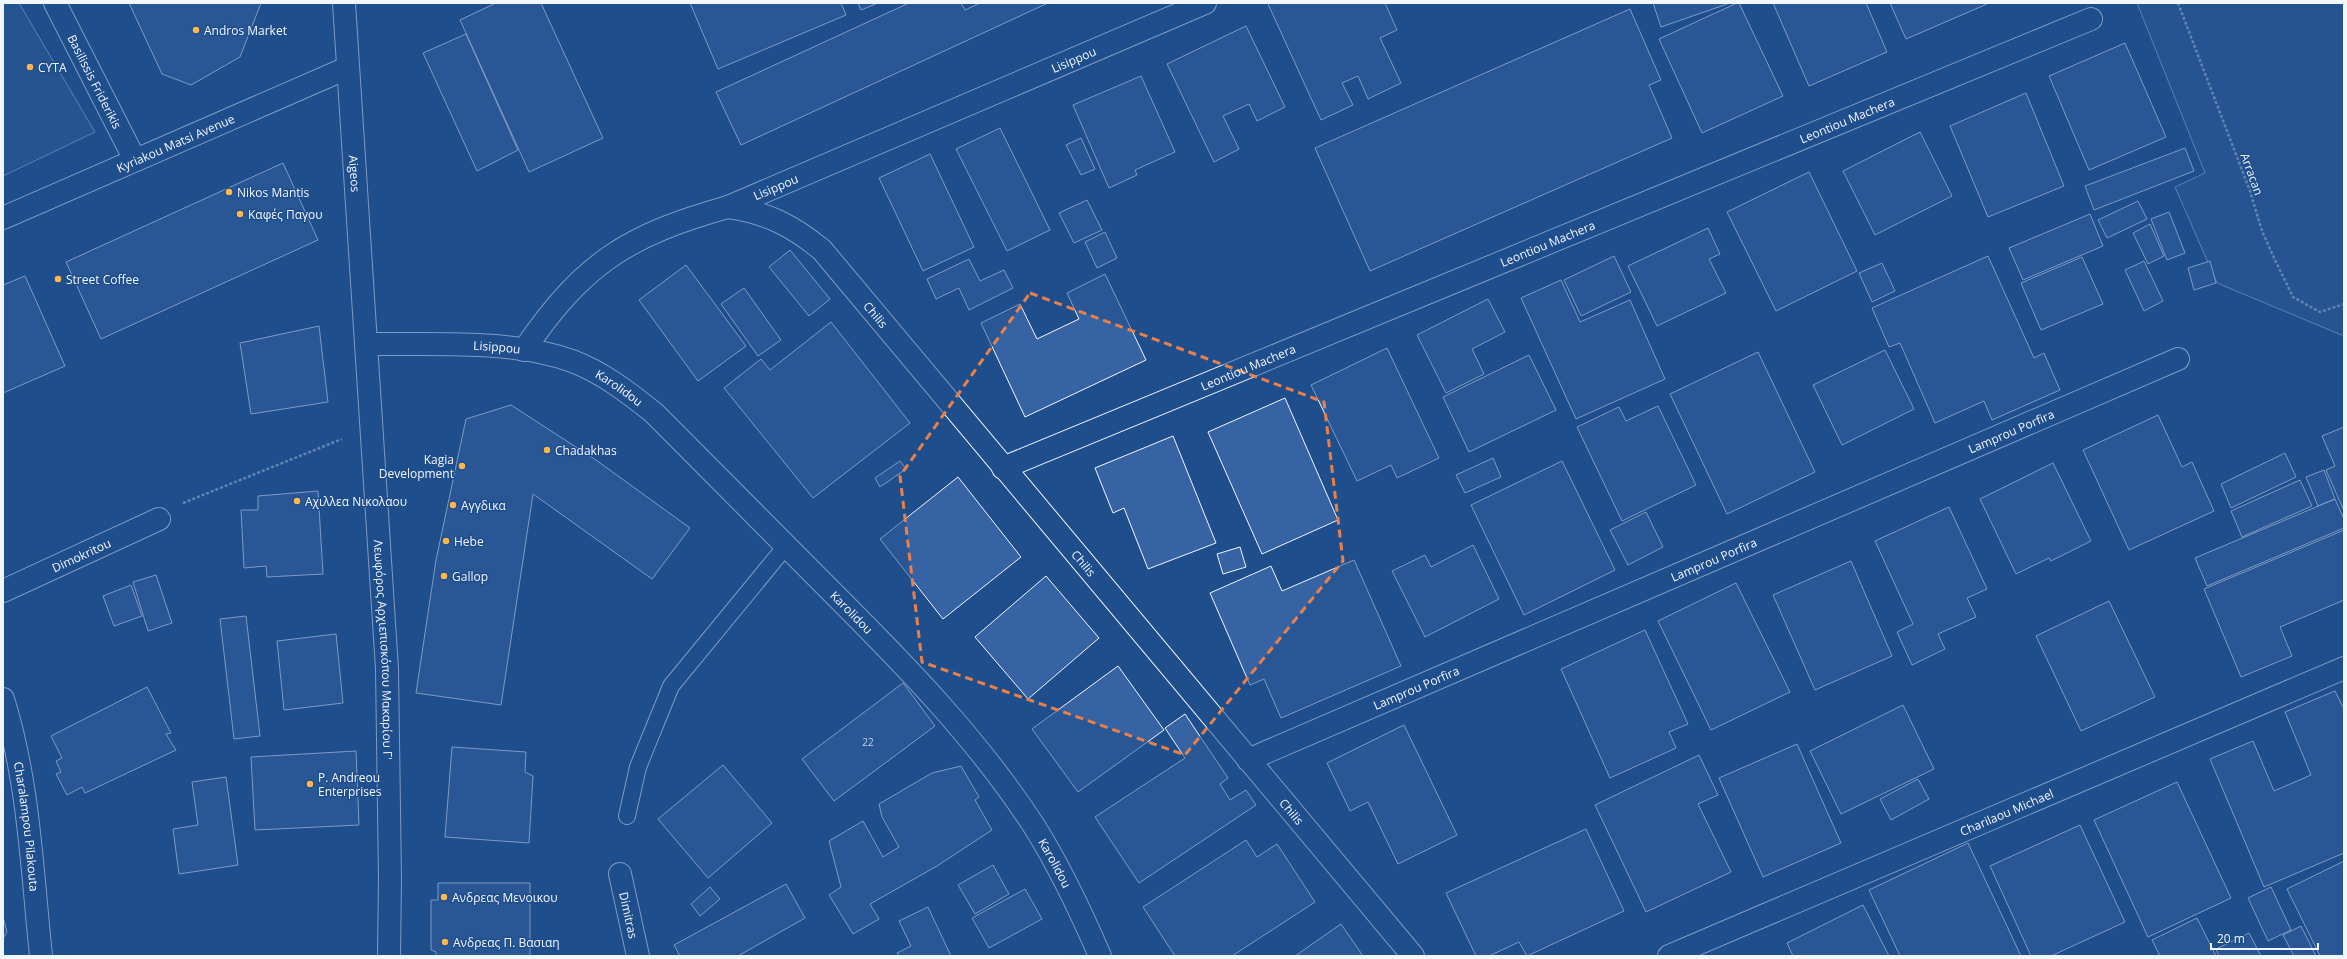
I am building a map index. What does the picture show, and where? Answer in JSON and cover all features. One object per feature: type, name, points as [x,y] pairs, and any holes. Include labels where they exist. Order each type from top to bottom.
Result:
[{"type":"street","name":"Basilissis Friderikis","points":[[55,3],[135,160]]},
{"type":"street","name":"Aigeos","points":[[344,3],[366,344]]},
{"type":"street","name":"Lisippou","points":[[366,344],[492,347],[524,350],[555,306],[581,279],[612,254],[646,235],[682,220],[728,207],[1205,3]]},
{"type":"street","name":"Leontiou Machera","points":[[1003,468],[2091,19]]},
{"type":"street","name":"Kyriakou Matsi Avenue","points":[[3,218],[347,68]]},
{"type":"street","name":"Chilis","points":[[728,207],[749,210],[770,216],[799,231],[822,250],[1413,956]]},
{"type":"street","name":"Λεωφόρος Αρχιεπισκόπου Μακαρίου Γ'","points":[[366,344],[370,428],[387,670],[390,879],[389,956]]},
{"type":"street","name":"Karolidou","points":[[524,350],[571,361],[592,371],[630,394],[654,413],[932,695],[999,775],[1035,827],[1062,873],[1100,956]]},
{"type":"street","name":"Lamprou Porfira","points":[[1248,760],[2178,359]]},
{"type":"street","name":"Dimokritou","points":[[3,591],[159,519]]},
{"type":"street","name":"Charilaou Michael","points":[[1669,956],[2344,668]]},
{"type":"street","name":"Charalampou Pilakouta","points":[[3,699],[20,760],[41,956]]},
{"type":"street","name":"Dimitras","points":[[620,874],[638,956]]},
{"type":"lane","points":[[627,816],[638,767],[671,686],[786,546]]},
{"type":"path","name":"Arracan","points":[[2178,3],[2250,190],[2262,231],[2294,296],[2320,312],[2344,304]]},
{"type":"path","points":[[159,519],[181,504],[370,428]]},
{"type":"highlighted area","points":[[1030,293],[1324,402],[1343,561],[1185,755],[922,662],[900,476]]},
{"type":"shaded area","name":"CYTA","points":[[3,3],[19,3],[95,132],[3,176]]},
{"type":"shaded area","points":[[2137,3],[2344,3],[2344,336],[2217,283],[2175,187],[2205,173]]},
{"type":"building","name":"Andros Market","points":[[129,3],[261,3],[240,57],[191,85],[162,74]]},
{"type":"building","points":[[496,3],[541,3],[603,138],[529,172],[460,20]]},
{"type":"building","points":[[690,3],[841,3],[846,15],[718,69]]},
{"type":"building","points":[[858,3],[878,3],[861,10]]},
{"type":"building","points":[[909,3],[961,3],[965,10],[980,3],[1048,3],[741,145],[716,92]]},
{"type":"building","points":[[1385,3],[1397,30],[1380,38],[1401,83],[1368,99],[1358,76],[1342,83],[1353,105],[1321,120],[1268,4]]},
{"type":"building","points":[[1653,3],[1730,3],[1661,27]]},
{"type":"building","points":[[1739,3],[1783,96],[1702,133],[1659,39]]},
{"type":"building","points":[[1773,3],[1866,3],[1887,52],[1809,86]]},
{"type":"building","points":[[1890,3],[1986,3],[1987,4],[1906,39]]},
{"type":"building","points":[[1630,9],[1661,80],[1649,85],[1672,138],[1370,271],[1315,148]]},
{"type":"building","points":[[1246,26],[1285,107],[1257,121],[1249,104],[1223,116],[1239,149],[1214,162],[1167,64]]},
{"type":"building","points":[[466,34],[518,150],[477,171],[423,53]]},
{"type":"building","points":[[2125,43],[2166,137],[2089,170],[2049,76]]},
{"type":"building","points":[[1141,76],[1175,152],[1135,170],[1137,175],[1109,188],[1073,105]]},
{"type":"building","points":[[2026,93],[2064,186],[1988,217],[1950,126]]},
{"type":"building","points":[[1000,128],[1050,230],[1007,251],[956,149]]},
{"type":"building","points":[[1920,132],[1952,196],[1875,235],[1843,171]]},
{"type":"building","points":[[1081,138],[1095,169],[1081,175],[1066,145]]},
{"type":"building","points":[[2185,148],[2194,171],[2094,210],[2085,186]]},
{"type":"building","points":[[930,154],[974,247],[923,271],[879,178]]},
{"type":"building","points":[[283,163],[318,240],[101,339],[66,262]]},
{"type":"building","points":[[1809,172],[1857,271],[1776,311],[1727,212]]},
{"type":"building","points":[[1087,200],[1102,230],[1074,243],[1059,213]]},
{"type":"building","points":[[2138,201],[2147,219],[2107,238],[2098,220]]},
{"type":"building","points":[[2169,212],[2185,253],[2167,260],[2151,219]]},
{"type":"building","points":[[2090,214],[2103,246],[2023,280],[2009,248]]},
{"type":"building","points":[[2150,224],[2164,256],[2148,264],[2133,233]]},
{"type":"building","points":[[1708,228],[1720,254],[1709,259],[1726,293],[1657,326],[1628,266]]},
{"type":"building","points":[[1105,232],[1117,258],[1097,268],[1085,242]]},
{"type":"building","points":[[790,250],[830,299],[809,316],[769,267]]},
{"type":"building","points":[[1614,256],[1631,292],[1581,316],[1564,280]]},
{"type":"building","points":[[1988,256],[2034,358],[2044,353],[2060,390],[1992,420],[1984,401],[1935,423],[1900,343],[1889,347],[1872,308]]},
{"type":"building","points":[[2082,257],[2103,304],[2041,330],[2021,283]]},
{"type":"building","points":[[969,259],[980,281],[1004,270],[1013,288],[969,310],[959,288],[936,299],[927,279]]},
{"type":"building","points":[[2144,261],[2163,301],[2144,311],[2125,270]]},
{"type":"building","points":[[2210,261],[2216,283],[2194,290],[2188,268]]},
{"type":"building","points":[[1882,263],[1895,291],[1872,302],[1859,273]]},
{"type":"building","points":[[686,265],[746,346],[698,381],[639,300]]},
{"type":"building","points":[[1105,274],[1146,360],[1025,417],[981,323],[1020,304],[1037,339],[1079,319],[1067,293]]},
{"type":"building","points":[[25,276],[65,366],[3,393],[3,285]]},
{"type":"building","points":[[1561,280],[1580,322],[1630,300],[1665,379],[1576,419],[1521,298]]},
{"type":"building","points":[[744,288],[781,340],[758,356],[721,304]]},
{"type":"building","points":[[1488,299],[1505,332],[1472,349],[1484,374],[1446,393],[1417,335]]},
{"type":"building","points":[[831,322],[910,423],[813,498],[724,388],[761,359],[770,370]]},
{"type":"building","points":[[319,326],[328,402],[251,414],[240,343]]},
{"type":"building","points":[[1387,348],[1439,458],[1397,478],[1391,465],[1357,481],[1311,385]]},
{"type":"building","points":[[1885,350],[1914,409],[1842,445],[1813,385]]},
{"type":"building","points":[[1758,352],[1815,472],[1727,514],[1670,394]]},
{"type":"building","points":[[1529,355],[1556,410],[1469,452],[1443,397]]},
{"type":"building","points":[[1285,398],[1338,520],[1262,554],[1208,432]]},
{"type":"building","points":[[511,405],[596,460],[690,528],[652,579],[533,494],[501,705],[416,693],[436,560],[466,419]]},
{"type":"building","points":[[1658,406],[1696,485],[1622,521],[1577,427],[1619,407],[1626,421]]},
{"type":"building","points":[[2158,415],[2182,467],[2192,462],[2214,511],[2129,550],[2083,450]]},
{"type":"building","points":[[2344,427],[2344,511],[2326,470],[2335,466],[2322,436]]},
{"type":"building","points":[[1173,436],[1216,543],[1148,569],[1124,508],[1113,513],[1095,468]]},
{"type":"building","points":[[2285,453],[2296,477],[2231,508],[2221,484]]},
{"type":"building","points":[[1493,458],[1501,477],[1465,493],[1456,475]]},
{"type":"building","points":[[900,461],[906,469],[880,487],[875,478]]},
{"type":"building","points":[[1562,461],[1615,570],[1524,615],[1471,505]]},
{"type":"building","points":[[2053,463],[2091,541],[2051,561],[2049,558],[2016,574],[1980,499]]},
{"type":"building","points":[[2324,470],[2335,499],[2318,506],[2306,477]]},
{"type":"building","points":[[958,477],[1021,557],[943,619],[880,539]]},
{"type":"building","points":[[2300,480],[2312,506],[2242,537],[2231,511]]},
{"type":"building","points":[[318,491],[323,574],[267,577],[266,566],[244,568],[241,510],[258,510],[258,496]]},
{"type":"building","points":[[2335,499],[2344,519],[2344,528],[2207,586],[2195,558]]},
{"type":"building","points":[[1949,507],[1987,589],[1967,598],[1976,617],[1938,634],[1945,649],[1912,665],[1897,632],[1913,624],[1875,541]]},
{"type":"building","points":[[1646,512],[1663,547],[1628,565],[1610,530]]},
{"type":"building","points":[[2344,530],[2344,600],[2280,627],[2292,656],[2241,677],[2204,589]]},
{"type":"building","points":[[1473,545],[1499,599],[1425,637],[1392,571],[1425,555],[1431,567]]},
{"type":"building","points":[[1240,547],[1246,567],[1223,574],[1217,554]]},
{"type":"building","points":[[1354,560],[1401,666],[1281,718],[1264,679],[1250,685],[1210,593],[1271,566],[1282,591]]},
{"type":"building","points":[[1851,561],[1892,656],[1815,690],[1773,595]]},
{"type":"building","points":[[156,575],[172,623],[148,631],[133,582]]},
{"type":"building","points":[[1046,576],[1099,638],[1028,699],[975,637]]},
{"type":"building","points":[[1736,583],[1790,692],[1711,730],[1658,621]]},
{"type":"building","points":[[131,585],[142,616],[114,626],[103,596]]},
{"type":"building","points":[[2109,601],[2155,697],[2081,731],[2036,636]]},
{"type":"building","points":[[246,616],[260,736],[234,739],[220,619]]},
{"type":"building","points":[[1645,630],[1688,724],[1669,732],[1676,748],[1610,778],[1561,669]]},
{"type":"building","points":[[336,634],[343,703],[284,710],[277,641]]},
{"type":"building","points":[[1118,666],[1164,730],[1078,792],[1032,729]]},
{"type":"building","points":[[903,683],[935,726],[834,801],[802,759]]},
{"type":"building","points":[[147,687],[171,733],[166,734],[176,750],[85,793],[82,787],[67,795],[56,774],[61,772],[56,761],[62,758],[51,736]]},
{"type":"building","points":[[2335,691],[2344,709],[2344,853],[2264,887],[2210,759],[2253,741],[2274,791],[2311,775],[2285,712]]},
{"type":"building","points":[[1903,705],[1934,769],[1841,814],[1810,751]]},
{"type":"building","points":[[1185,714],[1228,778],[1220,784],[1230,800],[1246,790],[1256,805],[1139,883],[1095,817],[1185,758],[1165,728]]},
{"type":"building","points":[[1404,725],[1457,835],[1398,864],[1368,802],[1350,811],[1327,763]]},
{"type":"building","points":[[1797,744],[1841,843],[1763,877],[1719,778]]},
{"type":"building","points":[[452,747],[526,752],[525,772],[533,776],[529,843],[445,837]]},
{"type":"building","points":[[356,751],[359,825],[255,830],[251,757]]},
{"type":"building","points":[[1699,755],[1718,795],[1698,804],[1731,872],[1646,912],[1595,805]]},
{"type":"building","points":[[723,765],[772,823],[708,878],[658,819]]},
{"type":"building","points":[[961,766],[979,797],[975,800],[992,830],[937,866],[870,904],[879,919],[853,934],[829,895],[841,887],[829,841],[863,821],[883,857],[899,847],[882,817],[879,804],[932,773]]},
{"type":"building","points":[[226,777],[238,865],[179,874],[173,829],[198,825],[192,782]]},
{"type":"building","points":[[1918,779],[1929,799],[1891,820],[1880,799]]},
{"type":"building","points":[[2177,782],[2231,898],[2148,937],[2094,820]]},
{"type":"building","points":[[2080,825],[2125,922],[2051,956],[2031,956],[1990,866]]},
{"type":"building","points":[[1586,829],[1624,911],[1527,956],[1519,942],[1489,956],[1476,956],[1446,893]]},
{"type":"building","points":[[1246,840],[1257,857],[1277,844],[1315,902],[1232,956],[1175,956],[1143,907]]},
{"type":"building","points":[[1968,843],[2021,956],[1900,956],[1869,890]]},
{"type":"building","points":[[2344,861],[2344,956],[2320,956],[2287,889]]},
{"type":"building","points":[[993,865],[1009,894],[975,914],[958,885]]},
{"type":"building","points":[[438,883],[530,883],[530,956],[436,956],[436,952],[431,950],[431,900],[438,900]]},
{"type":"building","points":[[786,884],[805,918],[738,956],[680,956],[674,945]]},
{"type":"building","points":[[710,887],[720,899],[700,916],[691,904]]},
{"type":"building","points":[[2271,887],[2291,930],[2268,941],[2248,898]]},
{"type":"building","points":[[1025,889],[1042,919],[989,948],[972,918]]},
{"type":"building","points":[[1863,905],[1889,956],[1793,956],[1787,943]]},
{"type":"building","points":[[928,907],[951,956],[899,956],[897,953],[911,946],[899,921]]},
{"type":"building","points":[[3,917],[7,932],[3,939]]},
{"type":"building","points":[[2197,918],[2216,956],[2160,956],[2152,940]]},
{"type":"building","points":[[1341,924],[1363,956],[1295,956]]},
{"type":"building","points":[[2301,926],[2316,956],[2294,956],[2283,935]]},
{"type":"building","points":[[2249,933],[2261,956],[2219,956],[2216,949]]},
{"type":"place","name":"Andros Market","points":[[196,30]]},
{"type":"place","name":"CYTA","points":[[30,67]]},
{"type":"place","name":"Nikos Mantis","points":[[229,192]]},
{"type":"place","name":"Καφές Παγου","points":[[240,214]]},
{"type":"place","name":"Street Coffee","points":[[58,279]]},
{"type":"place","name":"Chadakhas","points":[[547,450]]},
{"type":"place","name":"Kagia Development","points":[[462,466]]},
{"type":"place","name":"Αχιλλεα Νικολαου","points":[[297,501]]},
{"type":"place","name":"Αγγδικα","points":[[453,505]]},
{"type":"place","name":"Hebe","points":[[446,541]]},
{"type":"place","name":"Gallop","points":[[444,576]]},
{"type":"place","name":"P. Andreou Enterprises","points":[[310,784]]},
{"type":"place","name":"Ανδρεας Μενοικου","points":[[444,897]]},
{"type":"place","name":"Ανδρεας Π. Βασιαη","points":[[445,942]]}]
